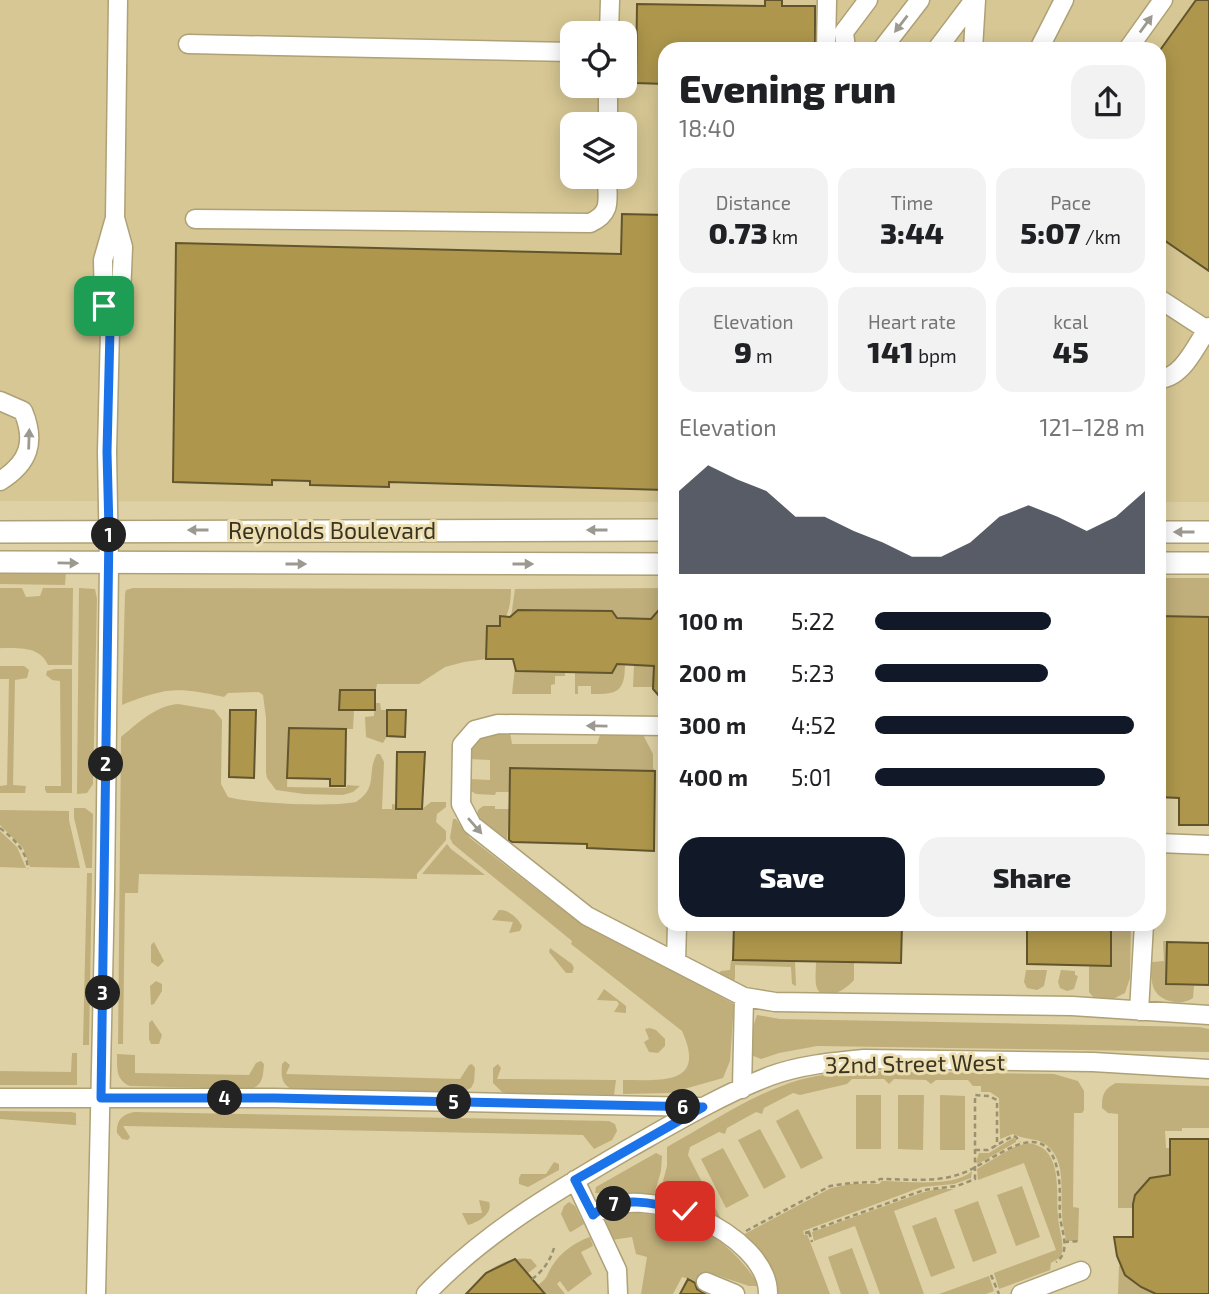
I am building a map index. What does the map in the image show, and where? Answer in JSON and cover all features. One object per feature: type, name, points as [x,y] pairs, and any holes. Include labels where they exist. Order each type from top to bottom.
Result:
[{"type":"main road","name":"Reynolds Boulevard","points":[[0,532],[658,530]]},
{"type":"main road","points":[[1166,532],[1209,532]]},
{"type":"main road","name":"Reynolds Boulevard","points":[[0,562],[658,564]]},
{"type":"main road","points":[[1166,563],[1209,563]]},
{"type":"street","points":[[96,1294],[109,564],[107,452],[110,330],[120,310],[122,272],[122,247],[115,218],[118,0]]},
{"type":"street","points":[[609,21],[610,0]]},
{"type":"street","points":[[826,42],[827,0]]},
{"type":"street","points":[[845,41],[868,0]]},
{"type":"street","points":[[887,42],[920,0]]},
{"type":"street","points":[[942,42],[975,0]]},
{"type":"street","points":[[973,42],[975,0]]},
{"type":"street","points":[[1043,42],[1064,0]]},
{"type":"street","points":[[1133,42],[1163,0]]},
{"type":"street","points":[[188,44],[560,52]]},
{"type":"street","points":[[194,219],[590,223],[602,218],[607,210],[607,189]]},
{"type":"street","points":[[1166,307],[1208,328],[1179,371],[1166,379]]},
{"type":"street","points":[[0,401],[23,411],[30,428],[28,451],[18,466],[0,481]]},
{"type":"street","points":[[658,726],[498,724],[475,730],[463,745],[461,804],[472,825],[587,916],[744,997],[775,1002],[1072,1006],[1209,1015]]},
{"type":"street","points":[[1166,844],[1209,845]]},
{"type":"street","points":[[676,962],[677,931]]},
{"type":"street","points":[[1139,1010],[1144,931]]},
{"type":"street","points":[[742,1089],[744,997]]},
{"type":"street","name":"32nd Street West","points":[[0,1098],[274,1098],[703,1107],[789,1070],[864,1059],[1093,1062],[1209,1069]]},
{"type":"street","points":[[426,1294],[464,1257],[536,1204],[703,1107]]},
{"type":"street","points":[[575,1180],[617,1270],[620,1281],[618,1294]]},
{"type":"street","points":[[593,1215],[611,1204],[646,1203],[669,1207],[705,1220],[743,1247],[763,1271],[769,1284],[768,1294]]},
{"type":"street","points":[[1021,1294],[1081,1271]]},
{"type":"street","points":[[706,1282],[735,1294]]},
{"type":"path","points":[[0,828],[20,847],[27,859],[28,869]]},
{"type":"path","points":[[812,1242],[807,1232],[924,1189],[957,1186],[975,1179],[975,1095],[989,1096],[997,1100],[997,1146]]},
{"type":"path","points":[[975,1150],[988,1150],[1013,1136],[1020,1143]]},
{"type":"path","points":[[731,1238],[830,1186],[875,1182],[880,1179],[937,1179],[964,1174],[1020,1143],[1038,1143],[1054,1158],[1059,1181],[1064,1242],[1062,1256],[1052,1266],[1058,1280]]},
{"type":"path","points":[[1064,1242],[1081,1241]]},
{"type":"path","points":[[532,1279],[540,1273],[552,1256],[554,1248]]},
{"type":"path","points":[[991,1275],[999,1294]]},
{"type":"shaded area","points":[[0,0],[1209,0],[1209,502],[1166,502],[1166,42],[658,42],[658,502],[0,501]]},
{"type":"shaded area","points":[[0,571],[66,571],[65,585],[0,584]]},
{"type":"shaded area","points":[[1166,578],[1209,578],[1209,617],[1166,616]]},
{"type":"shaded area","points":[[0,588],[22,588],[26,597],[40,596],[43,588],[73,588],[72,665],[48,665],[34,651],[0,648]]},
{"type":"shaded area","points":[[79,588],[95,589],[97,599],[93,784],[87,793],[77,794]]},
{"type":"shaded area","points":[[658,588],[658,612],[652,619],[617,618],[611,611],[520,610],[511,617],[515,589]]},
{"type":"shaded area","points":[[511,589],[511,599],[500,626],[487,626],[486,659],[445,667],[419,684],[377,684],[376,690],[340,690],[339,709],[354,710],[353,729],[289,729],[287,787],[360,786],[343,795],[304,794],[276,790],[267,778],[266,718],[263,695],[259,692],[228,693],[224,697],[173,690],[122,705],[125,594],[126,590]]},
{"type":"shaded area","points":[[614,661],[625,662],[624,679],[619,689],[615,692],[591,694],[591,686],[578,686],[578,694],[575,694],[575,672],[611,673],[614,670]]},
{"type":"shaded area","points":[[634,665],[654,666],[653,687],[633,687]]},
{"type":"shaded area","points":[[0,666],[24,666],[29,670],[27,678],[15,680],[13,785],[26,786],[25,793],[0,793],[0,786],[7,785],[9,679],[0,679]]},
{"type":"shaded area","points":[[515,667],[518,671],[565,672],[565,676],[555,676],[551,694],[512,694]]},
{"type":"shaded area","points":[[72,669],[72,793],[47,793],[45,790],[45,786],[61,786],[60,681],[52,680],[46,675],[47,671]]},
{"type":"shaded area","points":[[375,703],[380,703],[381,710],[387,710],[387,736],[383,743],[366,737],[365,717],[374,716]]},
{"type":"shaded area","points":[[178,704],[214,710],[222,720],[221,784],[228,797],[292,804],[356,802],[370,785],[374,761],[377,754],[380,754],[384,762],[382,809],[392,809],[392,804],[422,809],[431,802],[446,802],[446,807],[437,814],[436,822],[446,831],[446,840],[417,874],[417,879],[139,874],[138,893],[125,893],[123,1044],[118,1044],[121,737],[154,712]]},
{"type":"shaded area","points":[[641,731],[653,754],[655,771],[511,768],[510,792],[496,792],[495,795],[476,794],[471,791],[469,779],[490,780],[490,760],[469,759],[474,744],[483,736],[510,732],[512,744],[597,744],[601,732]]},
{"type":"shaded area","points":[[483,806],[509,809],[507,845],[477,817],[478,810]]},
{"type":"shaded area","points":[[74,808],[85,808],[93,814],[92,868],[86,868]]},
{"type":"shaded area","points":[[0,810],[69,811],[80,868],[30,867],[23,848],[0,825]]},
{"type":"shaded area","points":[[453,819],[456,819],[470,838],[567,913],[734,1004],[730,1061],[723,1078],[670,1093],[623,1094],[623,1080],[665,1079],[684,1071],[689,1062],[682,1031],[571,944],[572,941],[453,844],[450,838]]},
{"type":"shaded area","points":[[0,831],[17,847],[26,868],[0,867]]},
{"type":"shaded area","points":[[447,844],[451,849],[485,875],[422,874]]},
{"type":"shaded area","points":[[87,873],[92,873],[89,1045],[83,1045]]},
{"type":"shaded area","points":[[499,910],[515,917],[522,926],[520,931],[509,933],[513,922],[492,920]]},
{"type":"shaded area","points":[[1111,931],[1131,931],[1130,978],[1125,993],[1109,1001],[1095,999],[1089,992],[1089,966],[1111,966]]},
{"type":"shaded area","points":[[1163,941],[1167,941],[1166,985],[1194,986],[1193,998],[1187,1001],[1164,999],[1153,986],[1152,962],[1164,961]]},
{"type":"shaded area","points":[[154,942],[164,961],[158,967],[151,962],[151,945]]},
{"type":"shaded area","points":[[550,948],[572,964],[572,973],[566,973],[549,952]]},
{"type":"shaded area","points":[[731,960],[795,961],[796,986],[792,984],[791,967],[735,965],[735,979],[731,983],[718,974],[730,970]]},
{"type":"shaded area","points":[[816,962],[854,962],[854,980],[834,994],[823,994],[816,985]]},
{"type":"shaded area","points":[[1026,970],[1047,970],[1044,986],[1037,990],[1027,988],[1024,982]]},
{"type":"shaded area","points":[[1061,970],[1075,971],[1078,976],[1074,989],[1067,991],[1060,988],[1058,982]]},
{"type":"shaded area","points":[[156,981],[162,984],[162,991],[151,1005],[150,986]]},
{"type":"shaded area","points":[[604,989],[626,1006],[626,1013],[614,1012],[619,1004],[617,1001],[597,1000]]},
{"type":"shaded area","points":[[757,1015],[780,1019],[1199,1027],[1209,1029],[1209,1052],[817,1046],[761,1059],[751,1055],[752,1030]]},
{"type":"shaded area","points":[[152,1020],[162,1035],[159,1044],[151,1044],[149,1039],[149,1023]]},
{"type":"shaded area","points":[[650,1028],[665,1039],[665,1046],[658,1053],[649,1052],[644,1042],[649,1039],[645,1029]]},
{"type":"shaded area","points":[[72,1053],[77,1053],[77,1085],[0,1085],[0,1071],[71,1072]]},
{"type":"shaded area","points":[[117,1054],[135,1055],[135,1073],[249,1075],[256,1063],[261,1061],[264,1064],[262,1080],[250,1089],[130,1086],[120,1077]]},
{"type":"shaded area","points":[[285,1061],[290,1065],[286,1074],[460,1079],[472,1064],[475,1068],[474,1082],[471,1088],[459,1093],[293,1090],[283,1079],[282,1064]]},
{"type":"shaded area","points":[[498,1064],[501,1068],[497,1079],[616,1080],[614,1095],[502,1092],[493,1083],[493,1068]]},
{"type":"shaded area","points":[[865,1071],[1054,1074],[1078,1081],[1084,1091],[1084,1110],[1082,1113],[1074,1113],[1073,1207],[1079,1208],[1078,1241],[1066,1241],[1060,1167],[1052,1150],[1042,1142],[1013,1134],[1000,1139],[999,1098],[990,1092],[981,1092],[981,1086],[973,1086],[968,1080],[936,1080],[931,1084],[926,1080],[894,1079],[889,1084],[884,1079],[852,1079],[847,1084],[800,1095],[793,1093],[764,1108],[762,1114],[756,1112],[727,1128],[725,1134],[719,1132],[690,1147],[688,1155],[722,1221],[659,1196],[667,1166],[667,1147],[748,1101],[782,1086],[816,1076]]},
{"type":"shaded area","points":[[1116,1083],[1209,1086],[1209,1128],[1165,1131],[1166,1148],[1170,1148],[1170,1175],[1145,1184],[1137,1194],[1133,1208],[1118,1208],[1118,1114],[1108,1113],[1102,1108],[1104,1092]]},
{"type":"shaded area","points":[[856,1095],[881,1095],[881,1149],[856,1149]]},
{"type":"shaded area","points":[[898,1095],[924,1095],[923,1150],[898,1149]]},
{"type":"shaded area","points":[[940,1095],[965,1096],[965,1150],[940,1150]]},
{"type":"shaded area","points":[[798,1109],[823,1158],[801,1169],[776,1121]]},
{"type":"shaded area","points":[[0,1111],[71,1112],[76,1113],[76,1125],[87,1126],[0,1119]]},
{"type":"shaded area","points":[[134,1112],[609,1121],[615,1124],[617,1131],[612,1140],[594,1149],[583,1135],[123,1126],[130,1137],[128,1140],[122,1139],[117,1133],[119,1122],[126,1114]]},
{"type":"shaded area","points":[[760,1129],[786,1177],[764,1189],[738,1140]]},
{"type":"shaded area","points":[[1013,1138],[1016,1142],[978,1164],[976,1162],[979,1153],[989,1153]]},
{"type":"shaded area","points":[[1027,1143],[1039,1146],[1052,1160],[1057,1182],[1062,1253],[1051,1263],[1050,1270],[999,1289],[994,1273],[1056,1250],[1024,1163],[978,1180],[977,1169],[1012,1148]]},
{"type":"shaded area","points":[[723,1148],[749,1196],[726,1208],[701,1159]]},
{"type":"shaded area","points":[[656,1153],[662,1156],[654,1195],[595,1193],[596,1187]]},
{"type":"shaded area","points":[[554,1162],[559,1164],[559,1170],[528,1187],[519,1184],[521,1174],[546,1174]]},
{"type":"shaded area","points":[[972,1171],[971,1178],[954,1184],[922,1187],[803,1231],[804,1235],[807,1234],[830,1294],[776,1294],[739,1237],[831,1188],[851,1184],[879,1184],[882,1181],[942,1182],[954,1180]]},
{"type":"shaded area","points":[[1022,1186],[1040,1237],[1016,1246],[997,1195]]},
{"type":"shaded area","points":[[938,1189],[954,1189],[894,1211],[924,1294],[880,1294],[855,1226],[814,1241],[812,1232]]},
{"type":"shaded area","points":[[479,1200],[489,1202],[489,1210],[480,1220],[468,1225],[462,1213],[482,1213]]},
{"type":"shaded area","points":[[978,1201],[997,1253],[973,1262],[954,1210]]},
{"type":"shaded area","points":[[569,1202],[575,1206],[584,1224],[571,1232],[561,1214]]},
{"type":"shaded area","points":[[608,1210],[663,1216],[694,1226],[724,1245],[739,1259],[758,1286],[749,1286],[710,1273],[700,1278],[696,1284],[712,1294],[680,1294],[688,1279],[682,1277],[673,1294],[641,1294],[647,1257],[636,1254],[632,1237],[612,1240],[603,1214]]},
{"type":"shaded area","points":[[936,1217],[955,1268],[931,1277],[912,1226]]},
{"type":"shaded area","points":[[590,1237],[593,1246],[581,1252],[592,1274],[568,1292],[560,1281],[557,1284],[565,1294],[467,1294],[494,1267],[521,1258],[531,1259],[537,1266],[527,1274],[538,1285],[564,1252]]},
{"type":"shaded area","points":[[852,1248],[869,1294],[841,1294],[828,1257]]},
{"type":"shaded area","points":[[1121,1265],[1135,1282],[1156,1294],[1118,1294]]},
{"type":"shaded area","points":[[989,1276],[994,1291],[986,1294],[939,1294]]},
{"type":"building","points":[[765,0],[782,0],[782,6],[815,6],[815,42],[658,42],[658,84],[637,83],[637,4],[765,6]]},
{"type":"building","points":[[1196,0],[1209,0],[1209,271],[1166,241],[1166,42]]},
{"type":"building","points":[[622,214],[658,215],[658,490],[389,482],[389,487],[310,485],[310,481],[272,480],[272,485],[173,482],[176,243],[621,254]]},
{"type":"building","points":[[518,610],[612,611],[617,618],[651,619],[658,611],[658,695],[653,689],[654,666],[617,664],[612,673],[516,671],[513,659],[486,659],[487,626],[500,626],[500,616],[510,617]]},
{"type":"building","points":[[1166,616],[1209,617],[1209,825],[1179,825],[1179,798],[1166,797]]},
{"type":"building","points":[[340,690],[375,690],[375,710],[339,710]]},
{"type":"building","points":[[230,710],[256,710],[254,778],[229,777]]},
{"type":"building","points":[[387,710],[406,710],[405,737],[387,736]]},
{"type":"building","points":[[289,728],[346,729],[345,786],[330,786],[330,779],[287,778]]},
{"type":"building","points":[[397,752],[425,752],[422,809],[396,809]]},
{"type":"building","points":[[510,768],[655,771],[654,851],[587,848],[587,844],[512,842],[509,840]]},
{"type":"building","points":[[734,931],[902,931],[901,963],[733,960]]},
{"type":"building","points":[[1027,931],[1111,931],[1111,966],[1027,964]]},
{"type":"building","points":[[1167,942],[1209,943],[1209,985],[1166,984]]},
{"type":"building","points":[[1170,1139],[1209,1139],[1209,1294],[1156,1294],[1125,1275],[1117,1256],[1114,1237],[1133,1237],[1135,1195],[1150,1178],[1170,1175]]},
{"type":"building","points":[[515,1259],[545,1294],[466,1294],[486,1273]]},
{"type":"building","points":[[688,1279],[695,1283],[697,1289],[705,1294],[680,1294]]},
{"type":"route","points":[[104,306],[110,330],[101,1098],[274,1098],[703,1107],[575,1180],[593,1215],[602,1207],[611,1204],[646,1203],[685,1211]]}]
